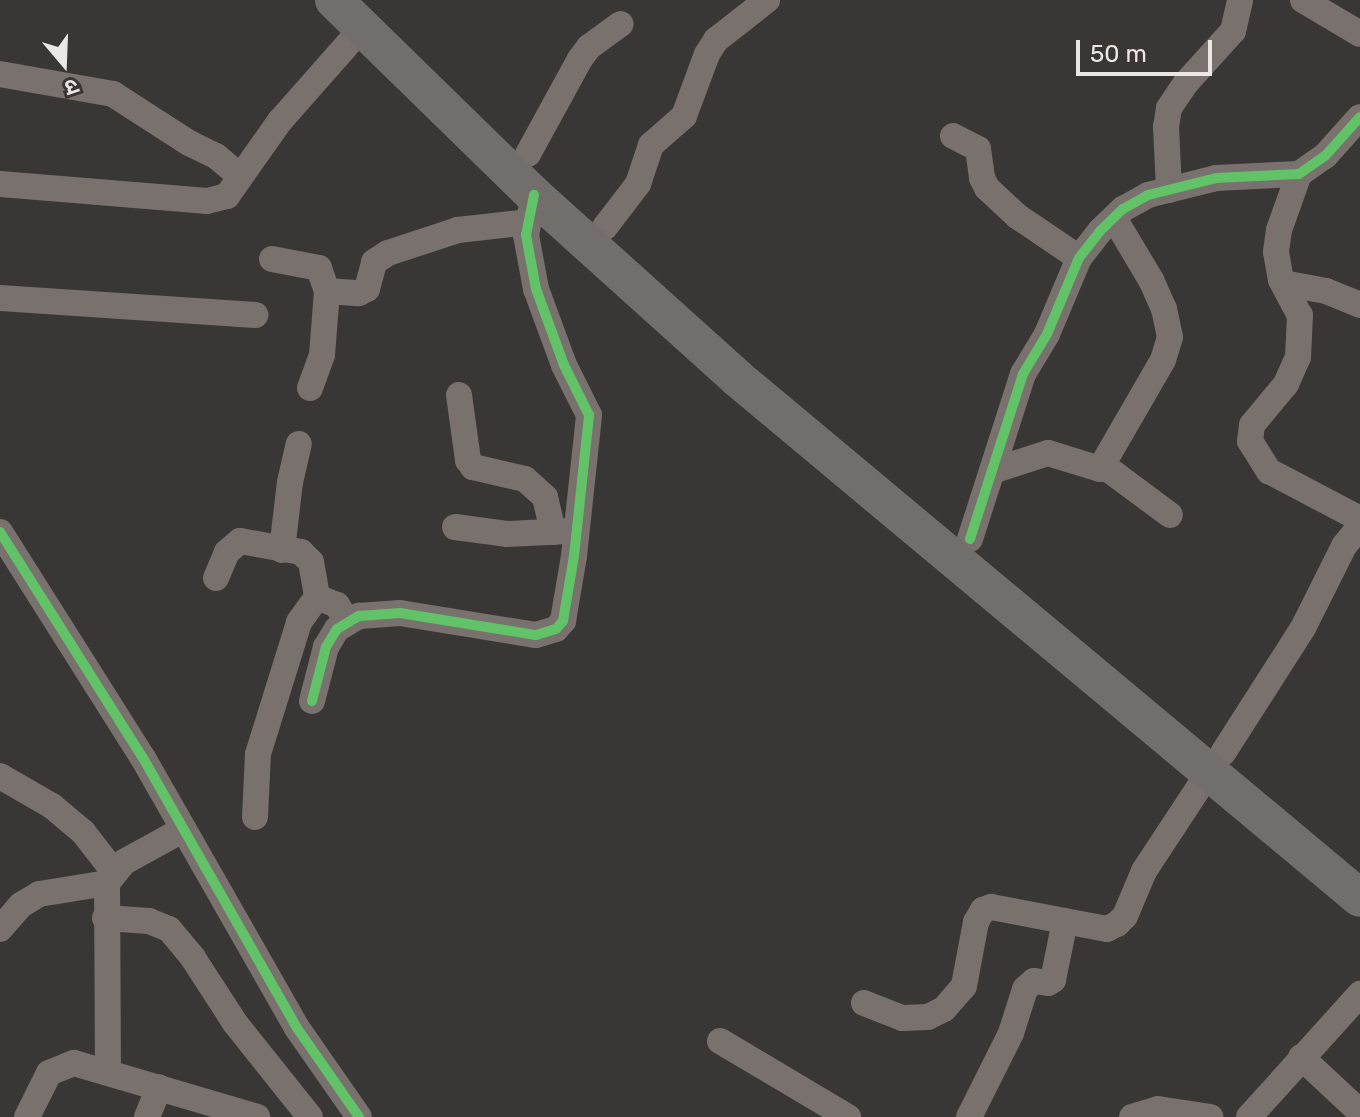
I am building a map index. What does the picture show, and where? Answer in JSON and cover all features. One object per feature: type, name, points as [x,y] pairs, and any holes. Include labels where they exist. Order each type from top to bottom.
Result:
[{"type":"highway","points":[[334,0],[364,14],[528,154],[741,348],[970,539],[1216,762],[1360,898]]},
{"type":"highway","points":[[364,14],[531,208],[737,378],[1216,762],[1360,867]]},
{"type":"street","points":[[605,227],[638,184],[645,153],[684,116],[707,54],[716,40],[767,0]]},
{"type":"street","points":[[1169,190],[1166,127],[1169,108],[1186,83],[1233,31],[1240,0]]},
{"type":"street","points":[[1303,0],[1360,34]]},
{"type":"street","points":[[0,184],[207,201],[227,196],[280,121],[364,14]]},
{"type":"street","points":[[528,154],[580,59],[589,47],[621,24]]},
{"type":"street","points":[[0,74],[113,94],[189,143],[216,156],[240,176]]},
{"type":"street","points":[[970,539],[1023,374],[1047,334],[1079,258],[1114,218],[1148,195],[1169,190],[1237,175],[1299,174],[1325,156],[1360,117]]},
{"type":"street","points":[[953,136],[978,149],[982,178],[987,188],[1017,216],[1079,258]]},
{"type":"street","points":[[1299,174],[1279,230],[1277,260],[1283,283],[1300,315],[1298,357],[1286,384],[1252,425],[1250,441],[1269,471],[1360,519]]},
{"type":"street","points":[[312,701],[326,647],[337,629],[347,621],[373,613],[400,613],[536,635],[556,629],[567,606],[564,531],[590,432],[589,415],[564,365],[536,289],[526,235],[531,208],[388,253],[374,262],[364,291],[327,291]]},
{"type":"street","points":[[992,471],[1048,453],[1094,469],[1104,466],[1163,360],[1170,337],[1168,323],[1151,280],[1114,218]]},
{"type":"street","points":[[272,259],[319,268],[327,291],[322,355],[310,388]]},
{"type":"street","points":[[1283,283],[1326,291],[1360,305]]},
{"type":"street","points":[[0,298],[255,315]]},
{"type":"street","points":[[459,395],[468,460],[473,467],[525,479],[545,497],[564,531]]},
{"type":"street","points":[[282,550],[290,482],[299,444]]},
{"type":"street","points":[[1104,466],[1170,515]]},
{"type":"street","points":[[864,1003],[902,1018],[928,1017],[944,1009],[964,986],[976,922],[983,910],[991,907],[1107,929],[1125,916],[1144,871],[1303,628],[1344,546],[1360,526]]},
{"type":"street","points":[[455,527],[507,534],[564,531]]},
{"type":"street","points":[[0,532],[143,758],[297,1028],[359,1117]]},
{"type":"street","points":[[216,578],[227,552],[240,541],[309,557],[317,597],[299,622],[258,754],[255,817]]},
{"type":"street","points":[[317,597],[337,605],[347,621]]},
{"type":"street","points":[[0,776],[60,812],[83,832],[111,878]]},
{"type":"street","points":[[108,1072],[105,918],[111,878],[124,862],[184,829]]},
{"type":"street","points":[[0,929],[21,905],[39,894],[111,878]]},
{"type":"street","points":[[105,918],[149,921],[169,929],[193,958],[235,1023],[310,1117]]},
{"type":"street","points":[[969,1117],[1011,1033],[1025,989],[1034,981],[1048,983],[1053,980],[1065,921]]},
{"type":"street","points":[[1249,1117],[1360,994]]},
{"type":"street","points":[[720,1041],[848,1117]]},
{"type":"street","points":[[1301,1057],[1348,1111]]},
{"type":"street","points":[[27,1117],[49,1073],[74,1063],[257,1117]]},
{"type":"street","points":[[147,1117],[159,1087]]},
{"type":"street","points":[[1132,1117],[1158,1109],[1210,1117]]},
{"type":"cycle path","points":[[970,539],[1023,374],[1047,334],[1079,258],[1100,231],[1123,209],[1148,195],[1216,178],[1299,174],[1325,156],[1360,117]]},
{"type":"cycle path","points":[[312,701],[326,647],[337,629],[359,616],[400,613],[536,635],[556,629],[563,621],[574,556],[589,415],[564,365],[536,289],[526,235],[534,195]]},
{"type":"cycle path","points":[[0,532],[143,758],[297,1028],[359,1117]]}]
